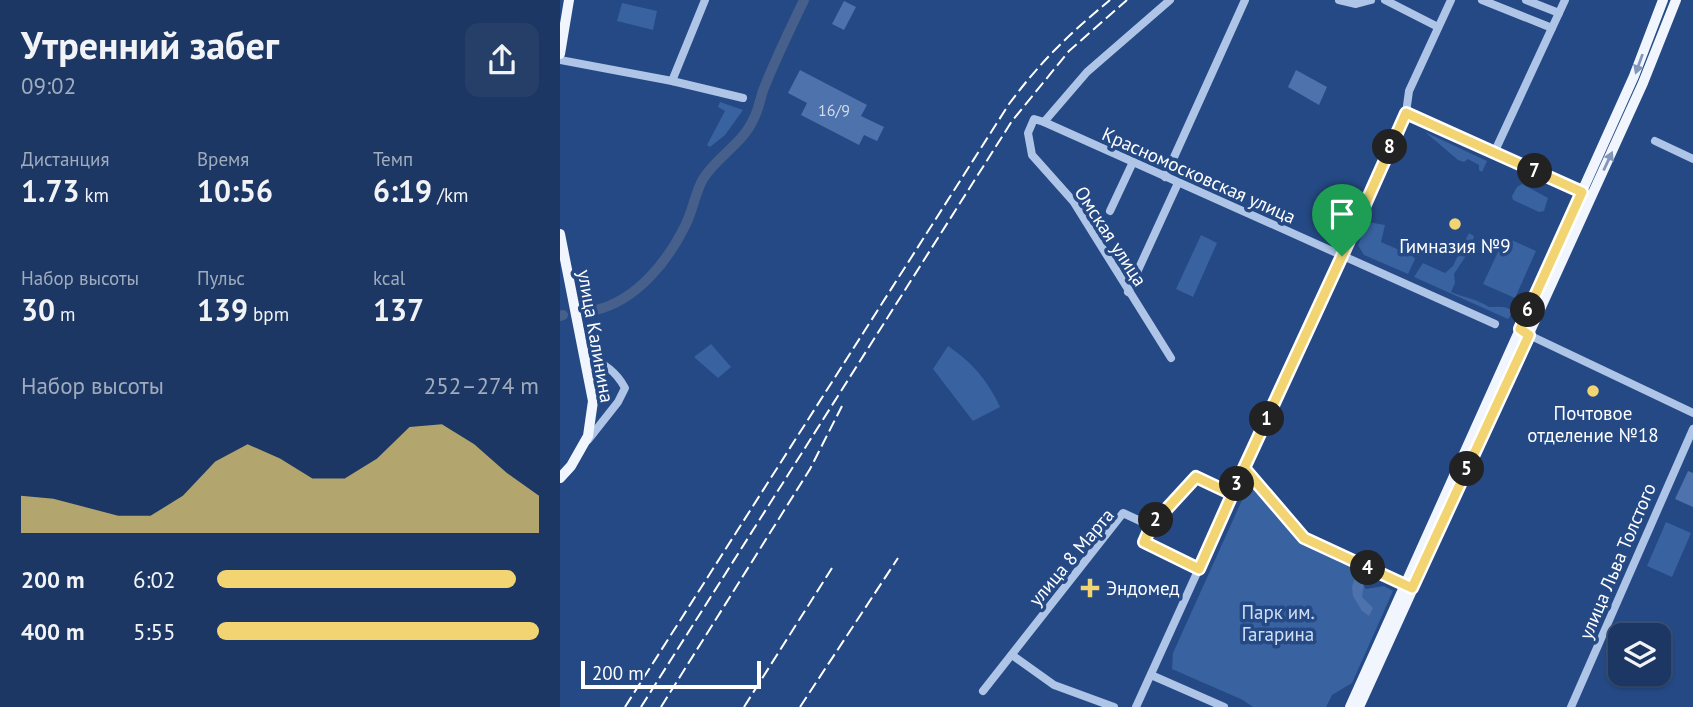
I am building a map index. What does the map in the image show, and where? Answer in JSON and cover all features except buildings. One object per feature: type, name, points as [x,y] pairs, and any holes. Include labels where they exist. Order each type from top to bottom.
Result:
[{"type":"main road","points":[[560,54],[569,0]]},
{"type":"main road","points":[[1524,332],[1634,76],[1662,0]]},
{"type":"main road","points":[[1350,707],[1643,83],[1676,0]]},
{"type":"main road","name":"улица Калинина","points":[[560,234],[562,258],[593,401],[588,436],[560,478]]},
{"type":"main road","points":[[1359,707],[1366,701],[1408,586]]},
{"type":"street","points":[[672,81],[705,0]]},
{"type":"street","points":[[1044,122],[1087,72],[1170,0]]},
{"type":"street","points":[[1165,177],[1245,0]]},
{"type":"street","points":[[1339,0],[1371,0]]},
{"type":"street","points":[[1385,0],[1438,27]]},
{"type":"street","points":[[1136,707],[1406,113],[1409,91],[1451,0]]},
{"type":"street","points":[[1482,0],[1552,28]]},
{"type":"street","points":[[1526,0],[1559,13]]},
{"type":"street","points":[[1494,153],[1565,0]]},
{"type":"street","points":[[560,60],[672,81],[743,99]]},
{"type":"street","points":[[1406,113],[1582,192]]},
{"type":"street","name":"Омская улица","points":[[1044,122],[1034,119],[1028,133],[1032,155],[1073,201],[1171,358]]},
{"type":"street","name":"Красномосковская улица","points":[[1044,122],[1495,324]]},
{"type":"street","points":[[1655,141],[1693,159]]},
{"type":"street","points":[[1110,211],[1133,162]]},
{"type":"street","points":[[1128,292],[1178,183]]},
{"type":"street","points":[[1524,332],[1693,413]]},
{"type":"street","points":[[582,448],[618,402],[625,388],[619,376],[600,361],[585,356]]},
{"type":"street","name":"улица Льва Толстого","points":[[1571,707],[1693,429]]},
{"type":"street","points":[[1244,468],[1304,538],[1408,586]]},
{"type":"street","points":[[1199,569],[1144,542],[1151,526],[1196,477],[1232,494]]},
{"type":"street","name":"улица 8 Марта","points":[[983,691],[1123,513],[1151,526]]},
{"type":"street","points":[[1012,655],[1054,685],[1114,707]]},
{"type":"street","points":[[1151,675],[1224,707]]},
{"type":"green space","points":[[622,3],[657,11],[653,30],[617,21]]},
{"type":"green space","points":[[720,102],[743,110],[725,135],[710,147],[707,145],[725,111],[718,107]]},
{"type":"green space","points":[[1425,132],[1487,161],[1482,172],[1479,165],[1468,159],[1464,162],[1458,160]]},
{"type":"green space","points":[[1522,184],[1548,198],[1544,211],[1539,212],[1513,200],[1512,196],[1517,187]]},
{"type":"green space","points":[[1368,222],[1385,225],[1381,242],[1413,256],[1415,259],[1408,274],[1364,255],[1358,245]]},
{"type":"green space","points":[[1469,233],[1474,236],[1471,248],[1454,274],[1455,283],[1451,292],[1489,307],[1510,309],[1513,311],[1508,319],[1414,277],[1423,263],[1445,273],[1453,266]]},
{"type":"green space","points":[[1201,235],[1217,243],[1193,297],[1176,289]]},
{"type":"green space","points":[[1505,237],[1536,251],[1515,298],[1483,284]]},
{"type":"green space","points":[[711,344],[731,367],[718,378],[694,357]]},
{"type":"green space","points":[[948,346],[978,373],[1000,407],[973,421],[933,369]]},
{"type":"green space","name":"Парк им. Гагарина","points":[[1253,488],[1299,541],[1359,569],[1358,572],[1365,576],[1363,585],[1366,589],[1384,586],[1393,591],[1352,683],[1332,695],[1326,707],[1253,707],[1172,669],[1173,653],[1247,489]]},
{"type":"green space","points":[[1666,522],[1691,533],[1672,577],[1647,566]]},
{"type":"waterway","points":[[596,310],[625,298],[638,288],[670,252],[686,224],[703,179],[715,163],[737,143],[756,115],[773,66],[804,0]]},
{"type":"railway","points":[[625,707],[1009,104],[1056,49],[1110,0]]},
{"type":"railway","points":[[641,707],[1012,121],[1069,51],[1127,0]]},
{"type":"railway","points":[[661,707],[810,469],[842,406]]},
{"type":"railway","points":[[800,707],[898,558]]},
{"type":"railway","points":[[744,707],[832,568]]},
{"type":"place","name":"Гимназия №9","points":[[1455,224]]},
{"type":"place","name":"Почтовое отделение №18","points":[[1593,391]]},
{"type":"place","name":"Эндомед","points":[[1090,588]]},
{"type":"route","points":[[1406,113],[1582,192],[1520,329],[1529,335],[1412,588],[1304,538],[1244,468],[1199,569],[1144,542],[1151,526],[1196,477],[1232,494],[1291,364],[1342,256],[1406,113]]}]
